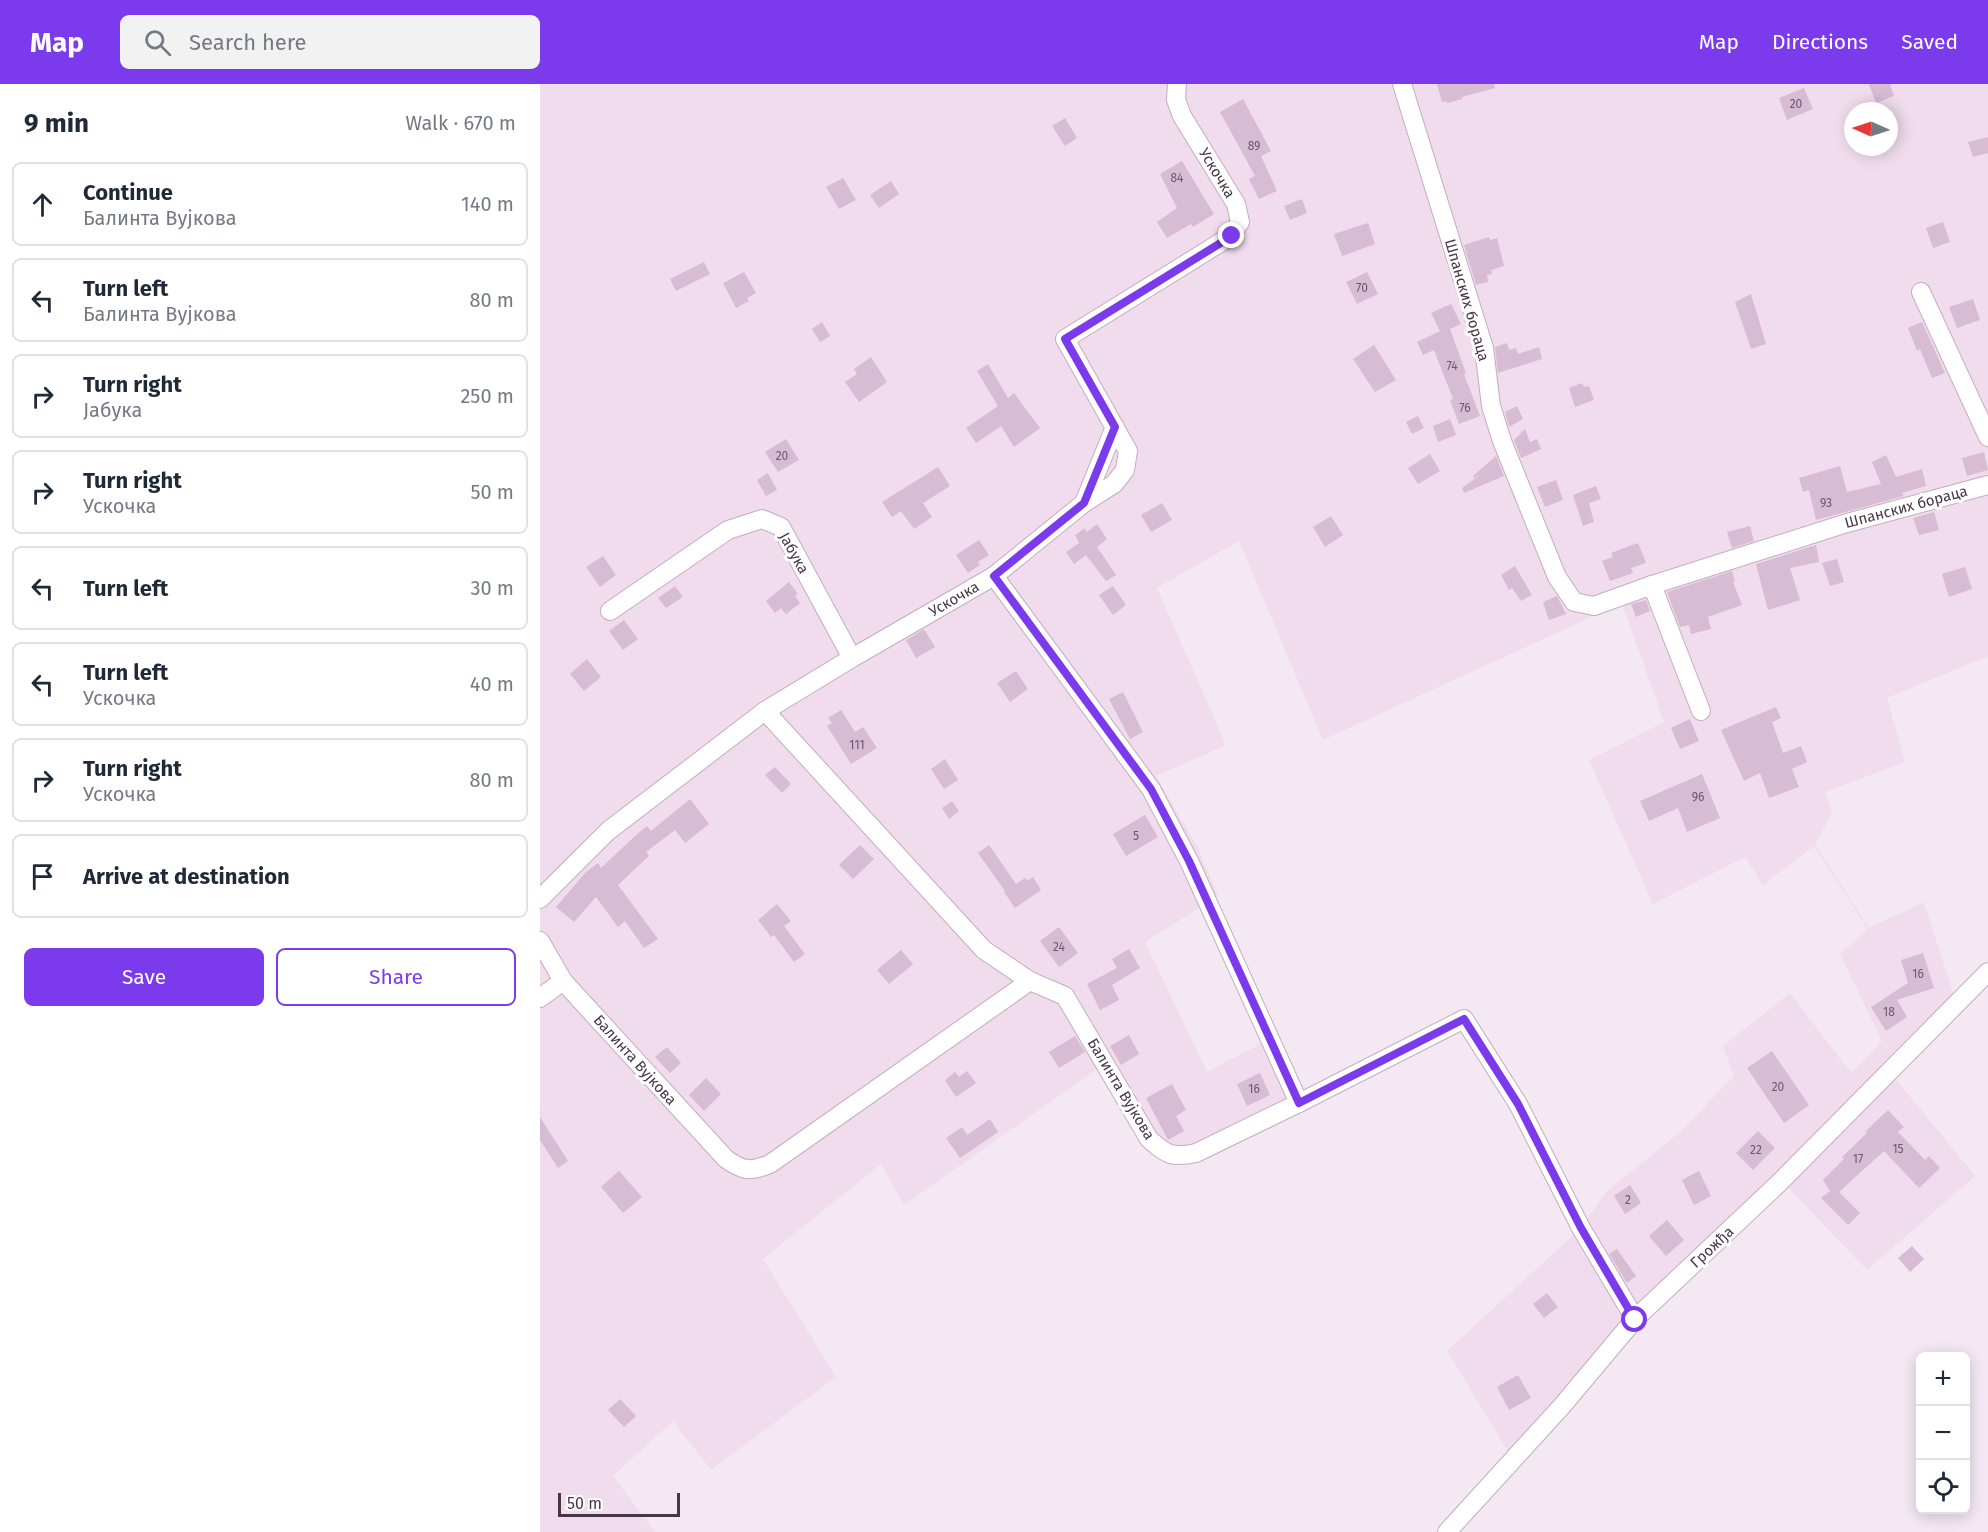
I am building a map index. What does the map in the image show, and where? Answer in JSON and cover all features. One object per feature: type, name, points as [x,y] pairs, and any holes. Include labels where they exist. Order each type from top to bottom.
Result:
[{"type":"street","name":"Ускочка","points":[[540,899],[609,831],[765,711],[994,576],[1084,503],[1114,484],[1125,470],[1128,451],[1065,339],[1232,236],[1240,222],[1236,204],[1182,116],[1176,100],[1177,84]]},
{"type":"street","name":"Шпанских бораца","points":[[1402,84],[1484,348],[1491,406],[1502,441],[1557,577],[1574,602],[1594,606],[1652,585],[1847,523],[1988,485]]},
{"type":"street","points":[[1921,292],[1988,437]]},
{"type":"street","points":[[1084,503],[1115,427]]},
{"type":"street","name":"Јабука","points":[[610,611],[728,530],[762,519],[782,527],[852,658]]},
{"type":"street","points":[[994,576],[1151,789],[1189,861],[1299,1103]]},
{"type":"street","points":[[1652,585],[1701,711]]},
{"type":"street","points":[[765,711],[984,950],[1030,981]]},
{"type":"street","points":[[540,941],[563,981],[540,998]]},
{"type":"street","name":"Грожђа","points":[[1448,1532],[1562,1406],[1635,1320],[1780,1182],[1988,972]]},
{"type":"street","name":"Балинта Вујкова","points":[[563,981],[726,1159],[739,1168],[755,1170],[770,1164],[1030,981],[1065,996],[1149,1139],[1162,1152],[1179,1156],[1196,1153],[1464,1019],[1518,1104],[1581,1228],[1635,1320]]},
{"type":"shaded area","points":[[540,84],[1988,84],[1988,656],[1887,698],[1905,762],[1825,792],[1832,813],[1815,845],[1869,928],[1924,902],[1954,996],[1886,1067],[1975,1176],[1867,1270],[1778,1177],[1512,1458],[1447,1351],[1581,1228],[1605,1193],[1680,1132],[1734,1076],[1723,1046],[1790,993],[1851,1073],[1882,1041],[1840,954],[1868,929],[1814,846],[1763,885],[1745,857],[1653,904],[1589,760],[1664,722],[1622,603],[1323,740],[1239,541],[1157,588],[1226,745],[1156,776],[1198,848],[1218,896],[1145,942],[1207,1072],[1266,1041],[1299,1103],[1173,1163],[1110,1060],[904,1205],[881,1164],[763,1259],[836,1377],[711,1470],[673,1421],[613,1476],[655,1532],[540,1532]]},
{"type":"building","points":[[1437,84],[1494,84],[1495,88],[1447,103],[1442,102]]},
{"type":"building","points":[[1869,84],[1890,84],[1894,96],[1876,102]]},
{"type":"building","points":[[1804,88],[1813,109],[1787,120],[1779,98]]},
{"type":"building","points":[[1243,99],[1271,151],[1261,156],[1277,191],[1259,199],[1249,179],[1255,176],[1220,112]]},
{"type":"building","points":[[1065,118],[1077,138],[1065,146],[1052,126]]},
{"type":"building","points":[[1988,137],[1988,153],[1973,157],[1968,142]]},
{"type":"building","points":[[1182,161],[1214,214],[1193,227],[1191,224],[1167,238],[1157,222],[1177,208],[1160,174]]},
{"type":"building","points":[[843,178],[856,200],[839,209],[826,187]]},
{"type":"building","points":[[891,181],[899,194],[879,208],[870,195]]},
{"type":"building","points":[[1302,199],[1307,213],[1290,220],[1284,206]]},
{"type":"building","points":[[1943,222],[1950,242],[1933,248],[1926,228]]},
{"type":"building","points":[[1368,223],[1375,244],[1342,256],[1334,234]]},
{"type":"building","points":[[1489,237],[1490,240],[1497,238],[1504,266],[1491,270],[1492,274],[1487,275],[1488,282],[1476,285],[1464,245]]},
{"type":"building","points":[[704,262],[710,274],[676,291],[670,279]]},
{"type":"building","points":[[744,272],[756,293],[747,298],[749,301],[736,308],[723,283]]},
{"type":"building","points":[[1367,272],[1378,294],[1357,304],[1346,282]]},
{"type":"building","points":[[1751,294],[1766,344],[1751,349],[1735,302]]},
{"type":"building","points":[[1973,299],[1980,320],[1957,328],[1949,307]]},
{"type":"building","points":[[1451,304],[1461,324],[1450,329],[1480,416],[1459,424],[1450,400],[1453,399],[1434,350],[1423,355],[1417,342],[1440,331],[1431,313]]},
{"type":"building","points":[[822,322],[830,336],[820,342],[812,329]]},
{"type":"building","points":[[1922,322],[1945,373],[1932,378],[1920,349],[1917,351],[1908,328]]},
{"type":"building","points":[[1507,343],[1509,350],[1516,348],[1518,354],[1539,347],[1542,359],[1498,373],[1495,347]]},
{"type":"building","points":[[1374,345],[1396,380],[1375,392],[1353,359]]},
{"type":"building","points":[[871,357],[887,382],[859,402],[845,382],[857,374],[854,369]]},
{"type":"building","points":[[988,364],[1008,398],[1014,393],[1040,428],[1014,447],[1001,426],[976,443],[966,428],[998,406],[977,371]]},
{"type":"building","points":[[1582,383],[1584,387],[1589,386],[1594,400],[1575,407],[1569,388]]},
{"type":"building","points":[[1517,406],[1523,419],[1509,427],[1505,412]]},
{"type":"building","points":[[1418,416],[1424,428],[1412,434],[1406,422]]},
{"type":"building","points":[[1450,419],[1456,435],[1438,442],[1433,426]]},
{"type":"building","points":[[1525,429],[1530,442],[1537,439],[1541,449],[1521,458],[1514,440]]},
{"type":"building","points":[[786,439],[799,460],[778,472],[765,452]]},
{"type":"building","points":[[1984,452],[1988,470],[1967,476],[1962,458]]},
{"type":"building","points":[[1430,454],[1440,471],[1418,484],[1408,468]]},
{"type":"building","points":[[1886,455],[1896,477],[1922,469],[1926,486],[1902,493],[1904,496],[1816,520],[1809,490],[1803,492],[1799,478],[1840,466],[1847,492],[1881,484],[1872,462]]},
{"type":"building","points":[[1496,456],[1504,476],[1464,493],[1462,488],[1480,475],[1474,478],[1473,476]]},
{"type":"building","points":[[938,467],[950,486],[923,503],[932,517],[914,529],[901,511],[892,517],[882,502]]},
{"type":"building","points":[[768,473],[777,490],[766,496],[757,480]]},
{"type":"building","points":[[1556,480],[1563,500],[1545,507],[1537,487]]},
{"type":"building","points":[[1596,486],[1601,499],[1589,503],[1594,522],[1583,526],[1573,495]]},
{"type":"building","points":[[1162,503],[1172,520],[1151,532],[1141,515]]},
{"type":"building","points":[[1934,512],[1939,530],[1919,535],[1913,518]]},
{"type":"building","points":[[1331,516],[1343,535],[1325,547],[1313,527]]},
{"type":"building","points":[[1097,524],[1107,539],[1097,547],[1116,575],[1106,581],[1086,555],[1074,564],[1066,552],[1079,543],[1075,535],[1085,528],[1087,532]]},
{"type":"building","points":[[1750,526],[1754,541],[1732,548],[1727,532]]},
{"type":"building","points":[[979,540],[989,555],[978,562],[980,565],[968,573],[956,555]]},
{"type":"building","points":[[1638,543],[1646,563],[1631,568],[1633,573],[1610,581],[1602,561],[1613,557],[1611,553]]},
{"type":"building","points":[[1816,545],[1819,562],[1790,568],[1800,600],[1768,610],[1756,564]]},
{"type":"building","points":[[603,556],[616,575],[600,587],[586,567]]},
{"type":"building","points":[[1837,559],[1844,582],[1830,586],[1822,563]]},
{"type":"building","points":[[1515,566],[1532,595],[1521,601],[1512,588],[1509,590],[1501,575]]},
{"type":"building","points":[[1965,567],[1972,589],[1949,597],[1942,574]]},
{"type":"building","points":[[1732,571],[1735,582],[1733,582],[1742,605],[1708,617],[1711,629],[1691,634],[1689,625],[1680,627],[1667,592]]},
{"type":"building","points":[[789,582],[798,594],[795,596],[800,603],[786,614],[781,608],[775,613],[766,601]]},
{"type":"building","points":[[675,586],[683,597],[666,608],[658,598]]},
{"type":"building","points":[[1113,586],[1126,605],[1113,615],[1099,595]]},
{"type":"building","points":[[1557,596],[1566,614],[1549,620],[1543,602]]},
{"type":"building","points":[[1646,600],[1650,611],[1636,617],[1631,604]]},
{"type":"building","points":[[624,620],[638,639],[623,650],[609,631]]},
{"type":"building","points":[[924,629],[935,647],[916,658],[906,640]]},
{"type":"building","points":[[587,659],[601,677],[584,691],[570,674]]},
{"type":"building","points":[[1016,671],[1028,689],[1010,702],[997,683]]},
{"type":"building","points":[[1123,692],[1143,732],[1130,739],[1109,699]]},
{"type":"building","points":[[1776,707],[1781,718],[1772,722],[1783,753],[1801,746],[1807,762],[1792,769],[1799,787],[1769,798],[1760,773],[1744,781],[1721,730]]},
{"type":"building","points":[[841,710],[855,732],[863,727],[877,748],[851,764],[827,726],[832,723],[828,718]]},
{"type":"building","points":[[1690,719],[1699,741],[1680,749],[1671,728]]},
{"type":"building","points":[[945,759],[958,780],[944,789],[931,769]]},
{"type":"building","points":[[775,767],[791,784],[782,793],[765,775]]},
{"type":"building","points":[[1702,774],[1720,818],[1687,832],[1678,808],[1649,821],[1640,801]]},
{"type":"building","points":[[690,799],[709,824],[685,843],[675,830],[646,852],[649,856],[618,885],[658,939],[644,948],[625,921],[618,927],[596,897],[574,922],[556,907],[586,872],[598,863],[601,868],[647,826],[651,831]]},
{"type":"building","points":[[952,801],[959,811],[949,819],[942,808]]},
{"type":"building","points":[[1145,815],[1158,837],[1126,856],[1113,834]]},
{"type":"building","points":[[860,845],[874,859],[853,879],[839,865]]},
{"type":"building","points":[[989,845],[1016,884],[1025,878],[1027,881],[1033,877],[1041,890],[1015,908],[978,853]]},
{"type":"building","points":[[777,904],[791,921],[784,926],[805,954],[794,962],[774,935],[771,937],[758,920]]},
{"type":"building","points":[[1059,927],[1078,953],[1059,967],[1040,941]]},
{"type":"building","points":[[1129,949],[1140,968],[1112,985],[1119,1000],[1100,1010],[1087,984],[1117,968],[1112,959]]},
{"type":"building","points":[[901,950],[913,964],[889,984],[877,970]]},
{"type":"building","points":[[1923,953],[1934,988],[1897,1000],[1907,1017],[1886,1031],[1871,1007],[1908,983],[1901,960]]},
{"type":"building","points":[[1129,1035],[1139,1054],[1121,1065],[1110,1046]]},
{"type":"building","points":[[1075,1036],[1085,1052],[1059,1068],[1049,1052]]},
{"type":"building","points":[[667,1047],[681,1063],[670,1073],[655,1057]]},
{"type":"building","points":[[1772,1051],[1809,1105],[1784,1123],[1747,1068]]},
{"type":"building","points":[[967,1071],[976,1083],[956,1097],[945,1080],[955,1072],[959,1077]]},
{"type":"building","points":[[1260,1073],[1270,1095],[1247,1106],[1237,1084]]},
{"type":"building","points":[[706,1078],[721,1094],[704,1111],[689,1095]]},
{"type":"building","points":[[1172,1084],[1186,1110],[1176,1116],[1184,1131],[1168,1140],[1146,1098]]},
{"type":"building","points":[[1888,1110],[1904,1127],[1898,1132],[1925,1160],[1929,1156],[1940,1168],[1919,1188],[1884,1151],[1839,1192],[1860,1213],[1848,1225],[1821,1198],[1830,1191],[1823,1180],[1844,1159],[1842,1157],[1867,1133],[1865,1132]]},
{"type":"building","points":[[540,1117],[568,1161],[558,1168],[540,1140]]},
{"type":"building","points":[[990,1119],[998,1132],[960,1158],[946,1138],[962,1127],[967,1135]]},
{"type":"building","points":[[1758,1131],[1775,1148],[1753,1170],[1736,1153]]},
{"type":"building","points":[[619,1171],[642,1197],[623,1213],[601,1187]]},
{"type":"building","points":[[1699,1171],[1711,1196],[1694,1205],[1682,1180]]},
{"type":"building","points":[[1630,1185],[1641,1203],[1625,1214],[1614,1196]]},
{"type":"building","points":[[1667,1220],[1684,1240],[1666,1256],[1649,1236]]},
{"type":"building","points":[[1912,1246],[1924,1259],[1910,1272],[1898,1258]]},
{"type":"building","points":[[1617,1249],[1636,1276],[1627,1283],[1609,1254]]},
{"type":"building","points":[[1547,1293],[1558,1307],[1544,1318],[1533,1304]]},
{"type":"building","points":[[1518,1375],[1531,1398],[1509,1410],[1497,1387]]},
{"type":"building","points":[[620,1399],[636,1416],[624,1427],[608,1410]]},
{"type":"route","points":[[1232,236],[1065,339],[1115,427],[1084,503],[994,576],[1151,789],[1189,861],[1299,1103],[1464,1019],[1518,1104],[1581,1228],[1635,1320]]}]
